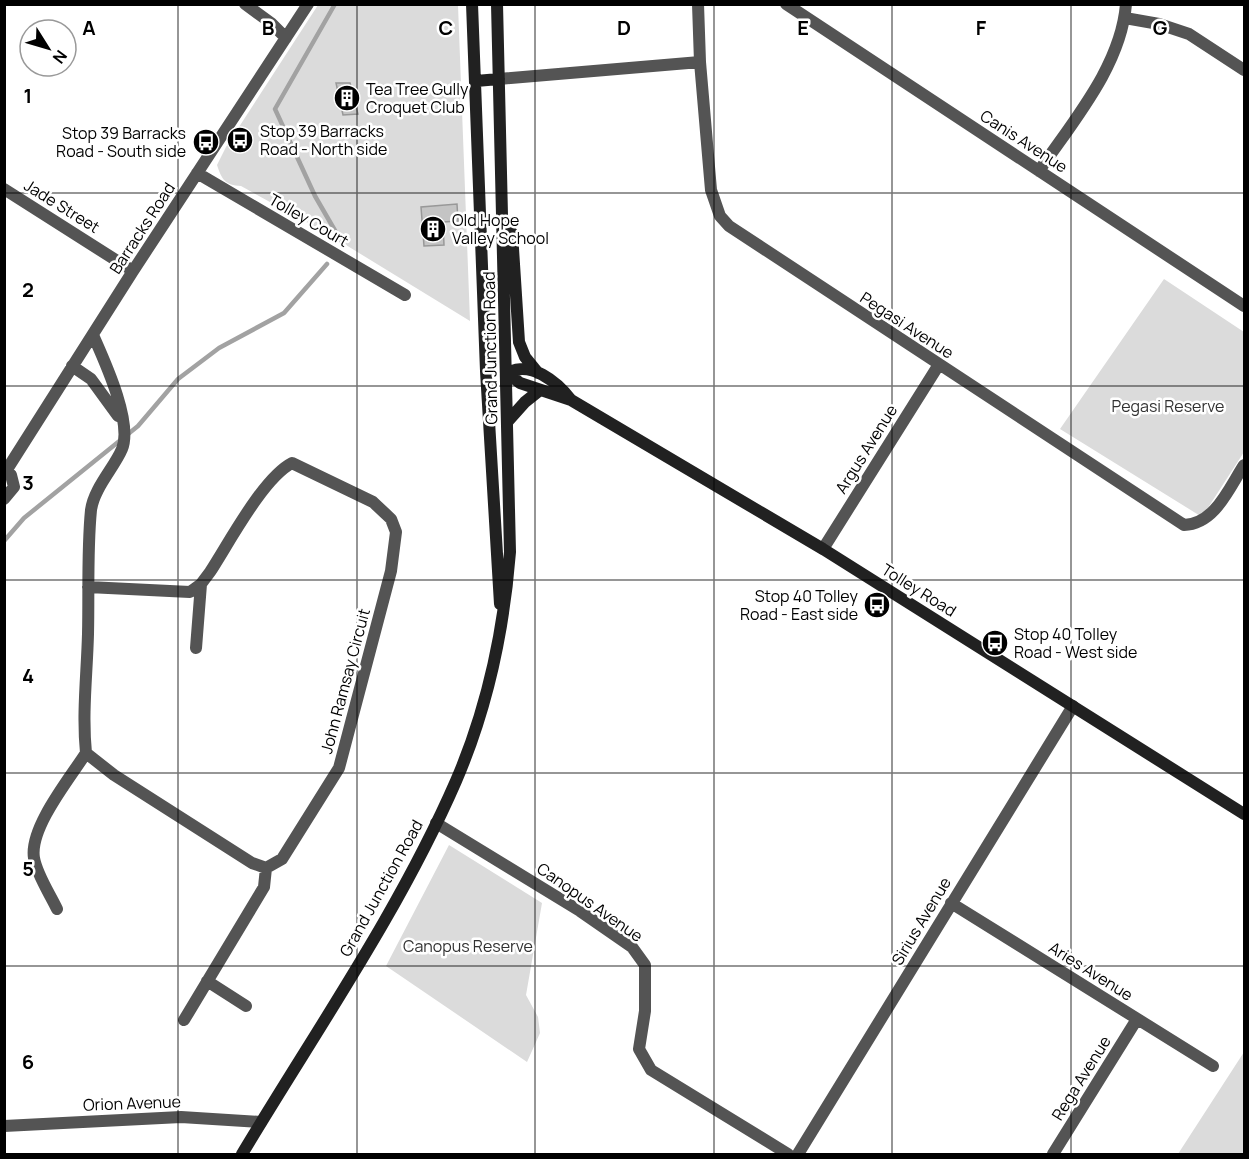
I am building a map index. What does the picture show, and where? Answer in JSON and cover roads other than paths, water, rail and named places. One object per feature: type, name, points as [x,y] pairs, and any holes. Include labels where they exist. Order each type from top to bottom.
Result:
[{"type":"main road","name":"Grand Junction Road","points":[[472,4],[486,371],[501,617]]},
{"type":"main road","name":"Grand Junction Road","points":[[242,1155],[358,963],[436,823],[457,779],[476,729],[492,670],[510,552],[497,4]]},
{"type":"main road","points":[[476,81],[500,79]]},
{"type":"main road","points":[[503,207],[512,226],[519,342],[525,357],[538,373]]},
{"type":"main road","points":[[486,371],[507,373],[516,368],[538,373]]},
{"type":"main road","name":"Tolley Road","points":[[507,373],[520,383],[571,400],[823,549],[1245,814]]},
{"type":"main road","name":"Tolley Road","points":[[538,373],[558,384],[571,400]]},
{"type":"main road","points":[[508,421],[525,402],[540,390]]},
{"type":"street","points":[[245,4],[271,22],[286,38]]},
{"type":"street","name":"Barracks Road","points":[[5,470],[308,4]]},
{"type":"street","name":"Pegasi Avenue","points":[[698,4],[700,62],[711,190],[720,216],[735,231],[1184,525],[1197,525],[1208,517],[1245,465]]},
{"type":"street","name":"Canis Avenue","points":[[786,4],[1245,306]]},
{"type":"street","points":[[1039,171],[1101,76],[1116,47],[1125,18],[1126,4]]},
{"type":"street","points":[[1125,18],[1159,24],[1189,34],[1245,70]]},
{"type":"street","points":[[500,79],[700,62]]},
{"type":"street","name":"Tolley Court","points":[[197,173],[405,295]]},
{"type":"street","name":"Jade Street","points":[[4,189],[133,271]]},
{"type":"street","points":[[57,909],[34,859],[34,839],[51,807],[87,753],[83,721],[92,506],[123,446],[117,395],[93,335]]},
{"type":"street","points":[[72,366],[91,379],[122,424]]},
{"type":"street","name":"Argus Avenue","points":[[823,549],[938,366]]},
{"type":"street","name":"John Ramsay Circuit","points":[[201,584],[263,490],[282,468],[292,463],[373,502],[391,519],[396,532],[392,571],[339,768],[282,859],[266,868]]},
{"type":"street","points":[[4,499],[14,488],[11,475],[5,470]]},
{"type":"street","points":[[88,587],[190,592],[201,584]]},
{"type":"street","points":[[196,648],[201,584]]},
{"type":"street","name":"Sirius Avenue","points":[[798,1155],[1073,706]]},
{"type":"street","points":[[87,753],[114,775],[252,863],[266,868],[264,887],[184,1020]]},
{"type":"street","name":"Canopus Avenue","points":[[436,823],[580,911],[632,947],[645,965],[645,1011],[639,1050],[651,1070],[788,1155]]},
{"type":"street","name":"Aries Avenue","points":[[951,903],[1213,1066]]},
{"type":"street","points":[[207,981],[246,1006]]},
{"type":"street","name":"Rega Avenue","points":[[1053,1155],[1137,1019]]},
{"type":"street","name":"Orion Avenue","points":[[4,1126],[181,1117],[261,1122]]},
{"type":"waterway","points":[[335,4],[275,109],[315,196],[341,241]]},
{"type":"waterway","points":[[4,541],[24,518],[138,426],[178,379],[219,348],[284,313],[327,264]]},
{"type":"place","name":"Tea Tree Gully Croquet Club","points":[[347,98]]},
{"type":"place","name":"Stop 39 Barracks Road - North side","points":[[240,140]]},
{"type":"place","name":"Stop 39 Barracks Road - South side","points":[[206,142]]},
{"type":"place","name":"Old Hope Valley School","points":[[433,229]]},
{"type":"place","name":"Stop 40 Tolley Road - East side","points":[[877,605]]},
{"type":"place","name":"Stop 40 Tolley Road - West side","points":[[995,643]]},
{"type":"park label","name":"Pegasi Reserve","points":[[1168,406]]},
{"type":"park label","name":"Canopus Reserve","points":[[468,946]]}]
